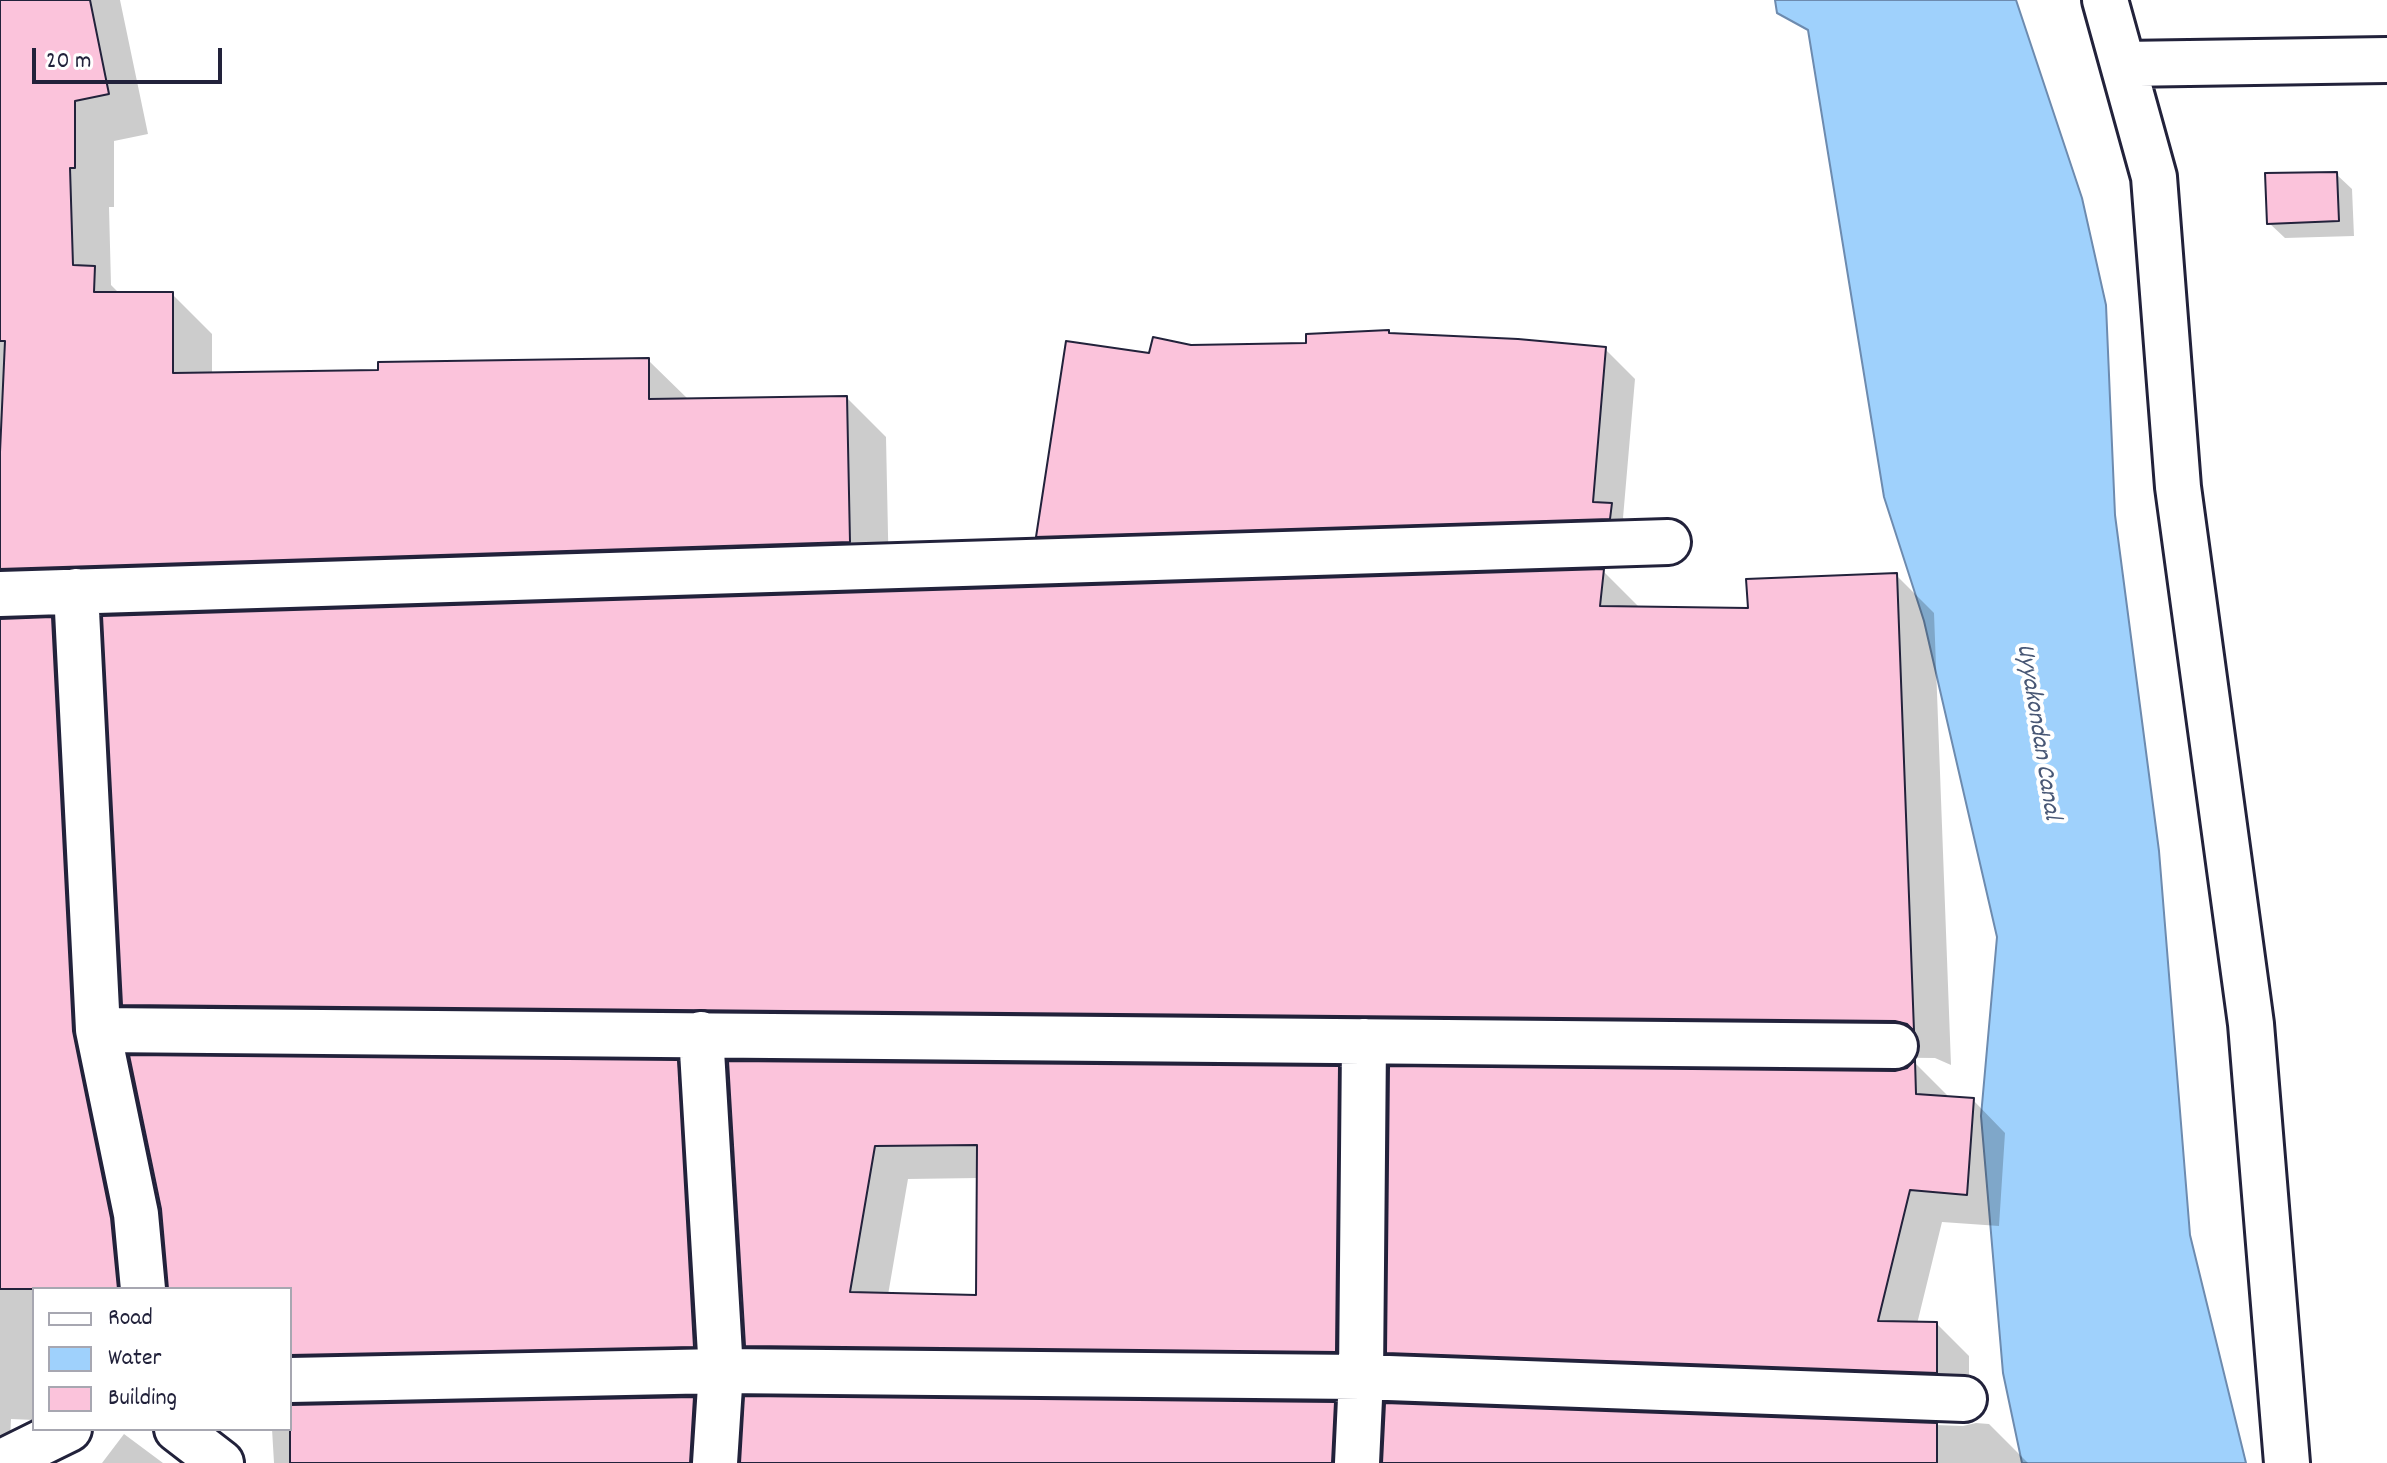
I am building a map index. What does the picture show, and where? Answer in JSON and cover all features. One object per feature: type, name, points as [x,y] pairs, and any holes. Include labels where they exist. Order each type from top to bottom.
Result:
[{"type":"street","points":[[2105,0],[2154,177],[2178,487],[2251,1024],[2287,1463]]},
{"type":"street","points":[[2123,64],[2387,60]]},
{"type":"street","points":[[0,594],[1668,542]]},
{"type":"street","points":[[76,591],[98,1030],[136,1214],[143,1287]]},
{"type":"street","points":[[98,1030],[1895,1046]]},
{"type":"street","points":[[701,1034],[721,1371],[715,1463]]},
{"type":"street","points":[[1357,1463],[1361,1377],[1364,1041]]},
{"type":"street","points":[[292,1380],[721,1371],[1361,1377],[1964,1399]]},
{"type":"street","points":[[0,1463],[65,1431]]},
{"type":"street","points":[[180,1431],[221,1463]]},
{"type":"water","name":"Uyyakondan Canal","points":[[1775,0],[2016,0],[2082,198],[2106,305],[2115,515],[2159,851],[2190,1235],[2246,1463],[2022,1463],[2003,1373],[1981,1116],[1997,937],[1924,621],[1884,497],[1808,30],[1777,13]]},
{"type":"building","points":[[0,0],[90,0],[109,94],[75,101],[75,168],[70,168],[73,265],[95,266],[94,292],[173,292],[173,373],[378,370],[378,362],[649,358],[649,399],[847,396],[850,542],[0,569],[0,452],[5,341],[0,341]]},
{"type":"building","points":[[2337,172],[2339,221],[2267,224],[2265,173]]},
{"type":"building","points":[[1389,330],[1389,333],[1606,347],[1593,502],[1612,503],[1610,519],[1036,537],[1066,341],[1149,353],[1153,337],[1191,345],[1306,343],[1306,334]]},
{"type":"building","points":[[1604,569],[1600,606],[1748,608],[1746,579],[1897,573],[1914,1031],[1907,1024],[1895,1021],[122,1005],[102,616]]},
{"type":"building","points":[[52,617],[73,1031],[111,1218],[118,1287],[0,1289],[0,619]]},
{"type":"building","points":[[129,1055],[678,1060],[694,1347],[292,1355],[292,1287],[168,1287],[161,1209]]},
{"type":"building","points":[[1915,1060],[1916,1094],[1974,1098],[1967,1195],[1910,1190],[1878,1321],[1937,1322],[1937,1373],[1386,1353],[1389,1066],[1895,1071],[1907,1068]]},
{"type":"building","points":[[728,1061],[1339,1066],[1336,1352],[745,1346]],"holes":[[[977,1145],[976,1295],[850,1292],[875,1146]]]},
{"type":"building","points":[[744,1396],[1335,1402],[1332,1463],[740,1463]]},
{"type":"building","points":[[694,1397],[690,1463],[290,1463],[292,1405]]},
{"type":"building","points":[[1385,1403],[1937,1423],[1937,1463],[1382,1463]]}]
